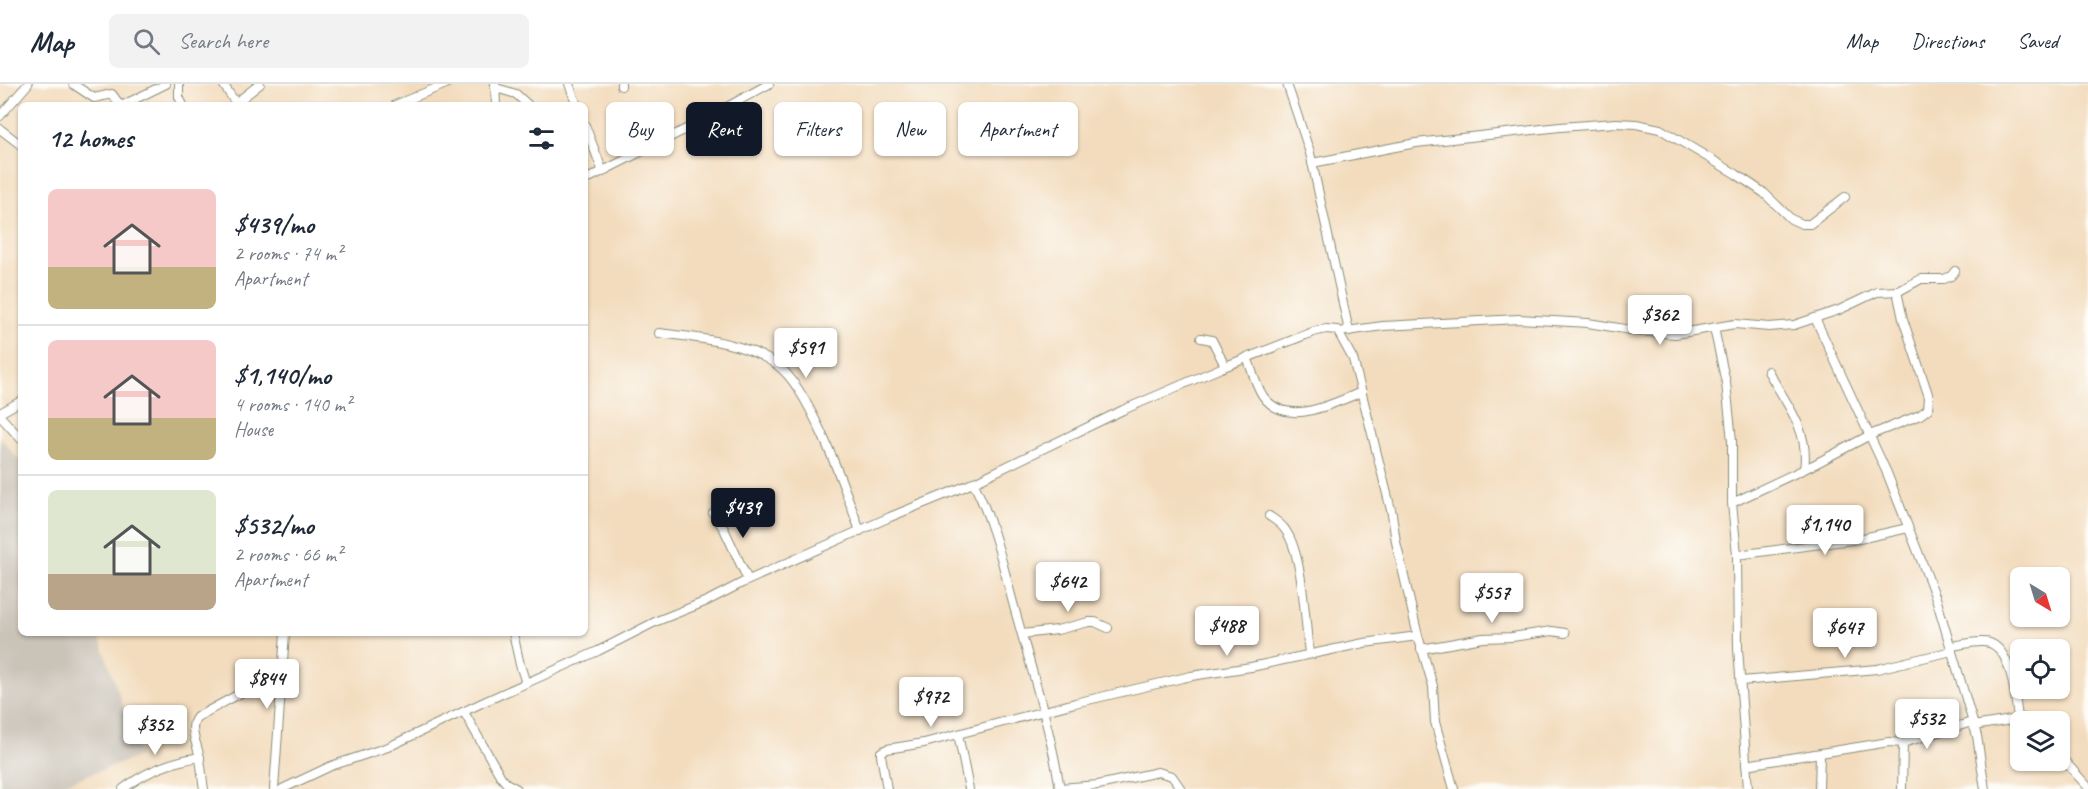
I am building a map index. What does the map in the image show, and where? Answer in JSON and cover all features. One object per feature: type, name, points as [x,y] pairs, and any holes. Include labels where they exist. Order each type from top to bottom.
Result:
[{"type":"street","points":[[0,116],[28,84]]},
{"type":"street","points":[[128,102],[166,84]]},
{"type":"street","points":[[179,84],[182,102]]},
{"type":"street","points":[[223,84],[235,102]]},
{"type":"street","points":[[238,102],[260,84]]},
{"type":"street","points":[[569,84],[576,102]]},
{"type":"street","points":[[588,179],[769,84]]},
{"type":"street","points":[[1287,84],[1312,163],[1349,331]]},
{"type":"street","points":[[76,85],[94,98],[112,94],[119,102]]},
{"type":"street","points":[[402,102],[444,85]]},
{"type":"street","points":[[496,102],[496,86],[516,94],[525,102]]},
{"type":"street","points":[[1312,163],[1416,143],[1560,127],[1636,124],[1660,129],[1736,174],[1764,193],[1791,219],[1802,224],[1810,224],[1845,197]]},
{"type":"street","points":[[0,129],[18,143]]},
{"type":"street","points":[[588,133],[603,172]]},
{"type":"street","points":[[282,789],[331,766],[388,747],[598,651],[657,621],[707,601],[747,580],[890,516],[973,482],[1123,410],[1225,366],[1313,332],[1326,329],[1339,332],[1383,326],[1519,319],[1570,321],[1675,334],[1735,324],[1768,327],[1794,325],[1839,310],[1877,292],[1897,291],[1921,279],[1944,279],[1955,271]]},
{"type":"street","points":[[1732,503],[1870,435],[1920,415],[1928,409],[1929,404],[1903,319],[1897,291]]},
{"type":"street","points":[[1815,318],[1870,435],[1936,598],[1973,724],[1982,764],[1984,789]]},
{"type":"street","points":[[1714,328],[1729,405],[1732,503],[1737,555],[1738,648],[1748,789]]},
{"type":"street","points":[[1339,332],[1353,359],[1362,392],[1392,514],[1396,542],[1421,649],[1433,686],[1435,722],[1454,789]]},
{"type":"street","points":[[659,333],[727,345],[756,353],[778,365],[791,379],[832,456],[860,531]]},
{"type":"street","points":[[1201,338],[1212,340],[1225,366]]},
{"type":"street","points":[[1247,357],[1264,397],[1275,406],[1289,411],[1303,412],[1315,409],[1362,392]]},
{"type":"street","points":[[1768,371],[1798,421],[1803,434],[1806,458],[1804,469]]},
{"type":"street","points":[[18,403],[0,414],[18,435]]},
{"type":"street","points":[[973,482],[989,515],[1043,712],[1060,789],[1098,785],[1158,772],[1172,776],[1181,789]]},
{"type":"street","points":[[713,513],[724,530],[747,580]]},
{"type":"street","points":[[1269,516],[1285,529],[1294,551],[1302,589],[1309,653]]},
{"type":"street","points":[[1737,555],[1858,539],[1908,528]]},
{"type":"street","points":[[1022,634],[1057,630],[1089,622],[1095,622],[1108,628]]},
{"type":"street","points":[[1421,649],[1483,638],[1512,637],[1552,631],[1565,633]]},
{"type":"street","points":[[274,789],[285,636]]},
{"type":"street","points":[[514,636],[526,682]]},
{"type":"street","points":[[887,789],[881,759],[881,752],[884,750],[924,743],[1134,688],[1251,667],[1309,653],[1418,636]]},
{"type":"street","points":[[1741,681],[1877,669],[1952,648],[1985,642],[1995,645],[2006,659],[2017,711]]},
{"type":"street","points":[[204,789],[200,757],[193,730],[197,717],[283,672]]},
{"type":"street","points":[[464,712],[501,777],[517,789]]},
{"type":"street","points":[[1746,765],[1889,742],[1903,743],[1973,724],[2010,719]]},
{"type":"street","points":[[958,734],[969,789]]},
{"type":"street","points":[[1902,789],[1903,743]]},
{"type":"street","points":[[1819,789],[1820,754]]},
{"type":"street","points":[[123,789],[139,777],[173,763],[200,757]]},
{"type":"street","points":[[2070,767],[2088,787]]},
{"type":"shaded area","points":[[0,438],[18,459],[18,636],[99,636],[140,756],[50,789],[0,789]]}]
